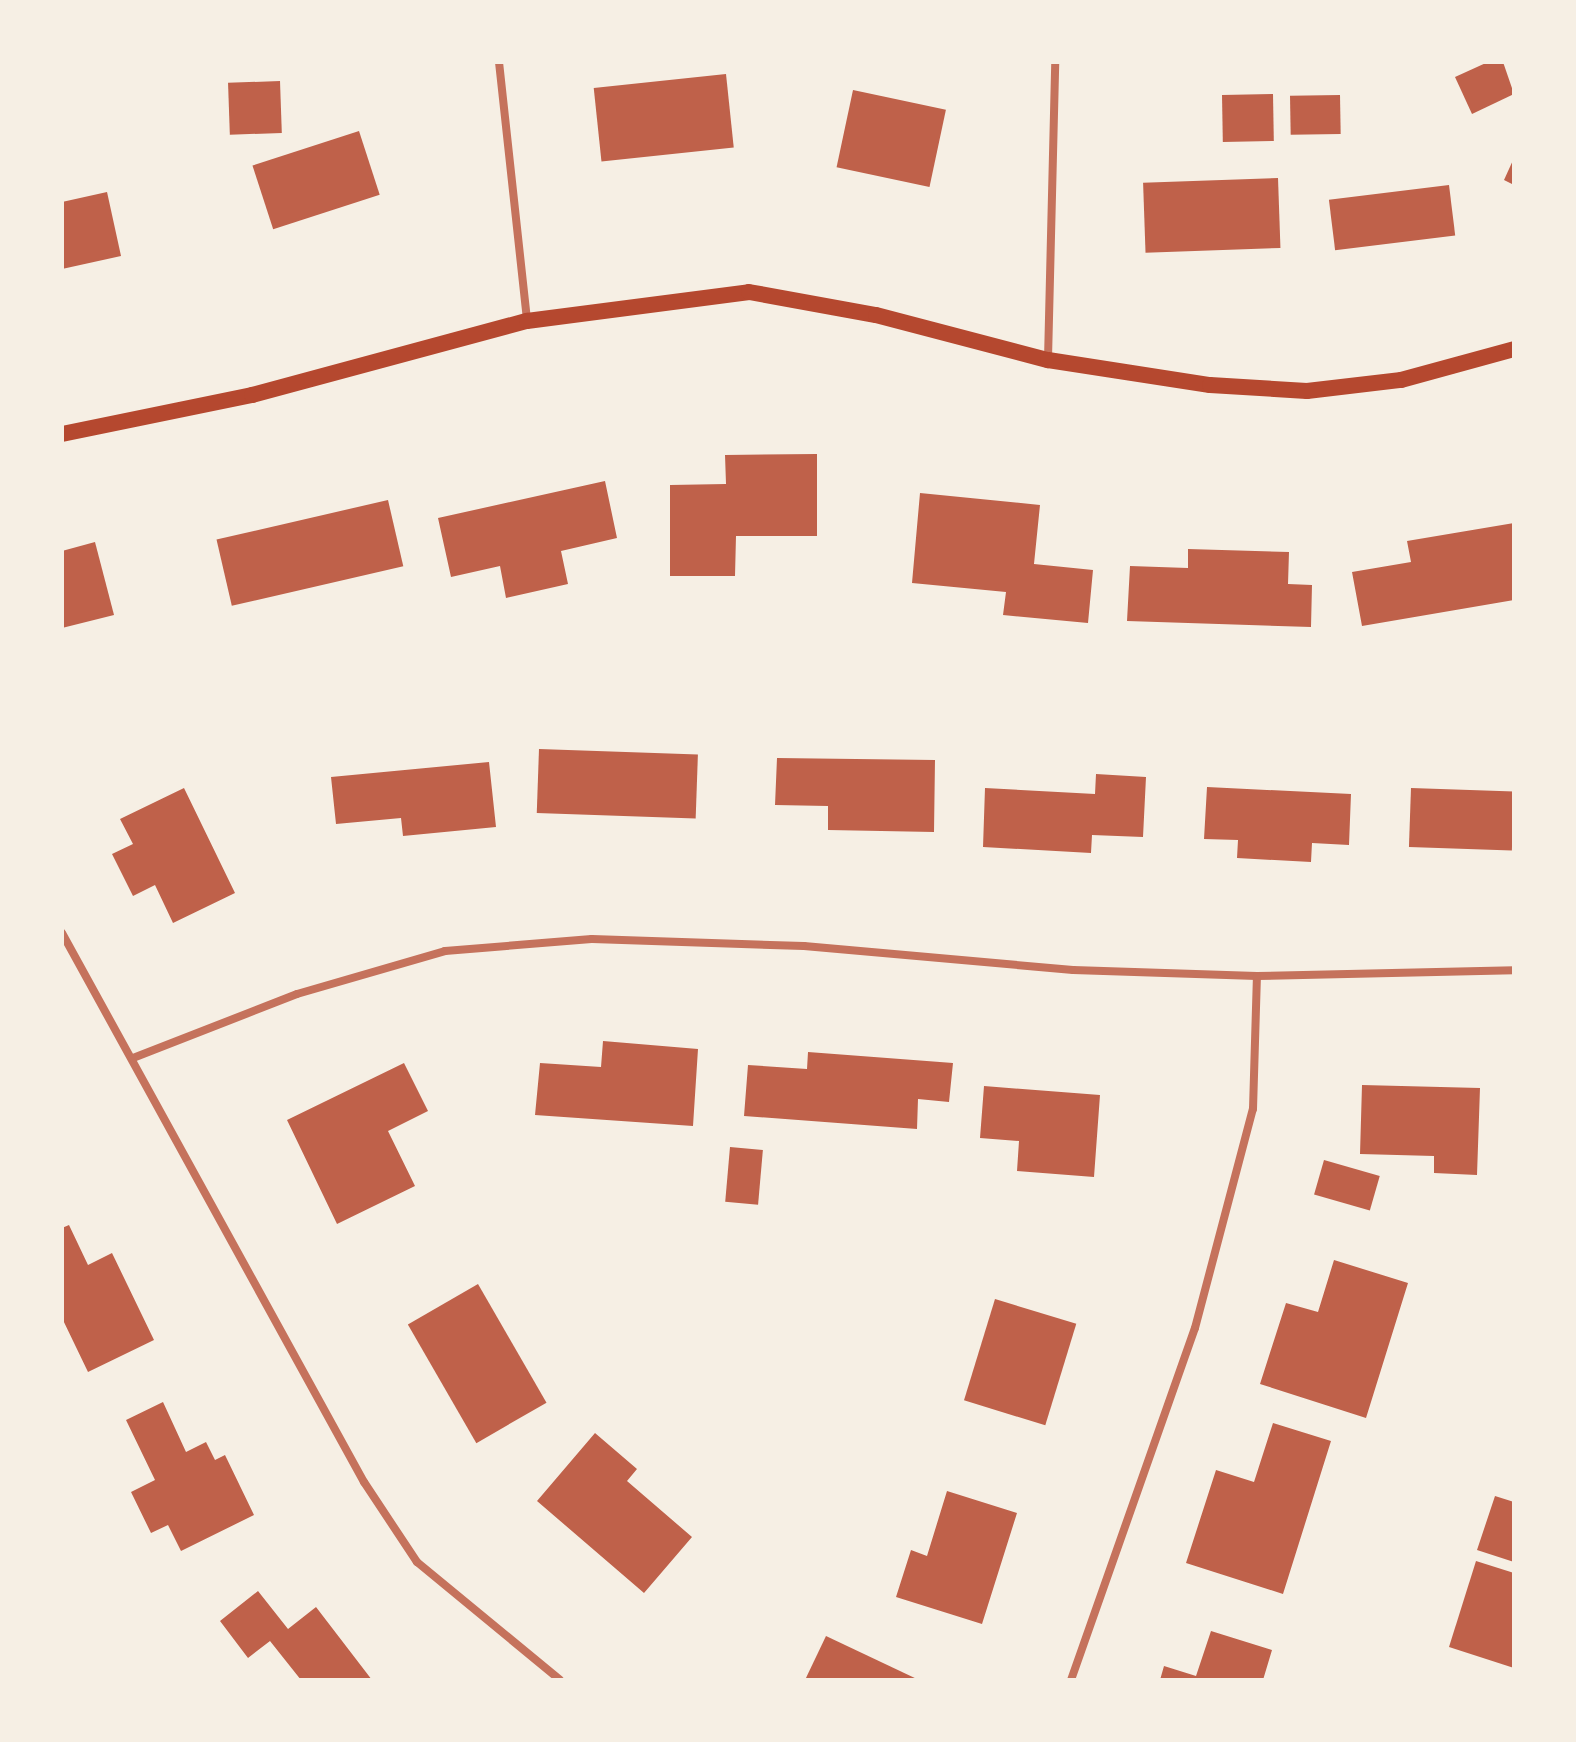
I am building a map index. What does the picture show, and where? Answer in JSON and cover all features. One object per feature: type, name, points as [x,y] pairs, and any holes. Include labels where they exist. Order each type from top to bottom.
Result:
[{"type":"main road","points":[[62,434],[252,395],[527,321],[749,292],[876,315],[1048,360],[1210,385],[1307,391],[1401,380],[1514,349]]},
{"type":"street","points":[[499,62],[527,321]]},
{"type":"street","points":[[1048,360],[1055,62]]},
{"type":"street","points":[[62,933],[364,1482],[417,1562],[560,1680]]},
{"type":"street","points":[[133,1058],[297,994],[445,951],[592,939],[804,946],[1073,970],[1257,976],[1514,970]]},
{"type":"street","points":[[1071,1680],[1195,1328],[1238,1167],[1253,1109],[1257,976]]},
{"type":"building","points":[[1488,62],[1503,62],[1514,94],[1472,114],[1455,77]]},
{"type":"building","points":[[726,74],[734,148],[601,161],[594,88]]},
{"type":"building","points":[[280,81],[282,133],[230,135],[228,83]]},
{"type":"building","points":[[853,90],[946,110],[929,187],[837,167]]},
{"type":"building","points":[[1273,94],[1274,141],[1223,142],[1222,95]]},
{"type":"building","points":[[1340,95],[1341,134],[1291,135],[1290,96]]},
{"type":"building","points":[[359,131],[380,195],[273,229],[252,166]]},
{"type":"building","points":[[1514,158],[1514,185],[1504,180]]},
{"type":"building","points":[[1278,178],[1280,248],[1146,253],[1143,183]]},
{"type":"building","points":[[1449,185],[1455,236],[1335,250],[1329,200]]},
{"type":"building","points":[[107,192],[121,256],[62,269],[62,202]]},
{"type":"building","points":[[817,454],[817,536],[736,536],[735,576],[670,576],[670,485],[726,484],[725,455]]},
{"type":"building","points":[[605,481],[617,538],[561,551],[568,584],[506,598],[500,566],[451,577],[438,518]]},
{"type":"building","points":[[920,493],[1040,505],[1034,564],[1093,570],[1088,623],[1003,615],[1006,592],[912,583]]},
{"type":"building","points":[[388,500],[403,566],[232,606],[217,540]]},
{"type":"building","points":[[1514,523],[1514,600],[1362,626],[1352,572],[1411,562],[1407,541]]},
{"type":"building","points":[[95,542],[114,615],[62,628],[62,551]]},
{"type":"building","points":[[1188,549],[1289,552],[1288,584],[1312,585],[1311,627],[1127,621],[1130,566],[1188,568]]},
{"type":"building","points":[[539,749],[698,755],[696,819],[537,813]]},
{"type":"building","points":[[777,758],[935,760],[934,832],[828,830],[828,806],[775,805]]},
{"type":"building","points":[[489,762],[496,827],[403,836],[401,818],[336,824],[331,777]]},
{"type":"building","points":[[1096,774],[1146,777],[1143,837],[1092,835],[1091,853],[983,847],[985,788],[1095,794]]},
{"type":"building","points":[[1207,787],[1351,794],[1349,845],[1312,843],[1311,862],[1237,858],[1238,840],[1204,839]]},
{"type":"building","points":[[184,788],[235,893],[173,923],[155,885],[133,896],[112,854],[133,844],[120,819]]},
{"type":"building","points":[[1411,788],[1514,792],[1512,851],[1409,847]]},
{"type":"building","points":[[603,1041],[698,1049],[693,1126],[535,1115],[540,1063],[601,1067]]},
{"type":"building","points":[[808,1052],[953,1063],[949,1102],[918,1099],[917,1129],[744,1116],[748,1065],[807,1069]]},
{"type":"building","points":[[404,1063],[428,1111],[388,1131],[415,1186],[337,1224],[287,1120]]},
{"type":"building","points":[[1362,1085],[1480,1088],[1477,1175],[1434,1173],[1434,1156],[1360,1154]]},
{"type":"building","points":[[984,1086],[1100,1095],[1094,1177],[1017,1171],[1019,1141],[980,1138]]},
{"type":"building","points":[[730,1147],[763,1150],[758,1205],[725,1202]]},
{"type":"building","points":[[1324,1160],[1380,1176],[1370,1211],[1314,1195]]},
{"type":"building","points":[[69,1225],[88,1265],[112,1253],[154,1340],[88,1372],[62,1318],[62,1228]]},
{"type":"building","points":[[1334,1260],[1408,1283],[1366,1418],[1260,1384],[1286,1303],[1318,1312]]},
{"type":"building","points":[[478,1284],[546,1403],[476,1443],[408,1324]]},
{"type":"building","points":[[995,1299],[1076,1324],[1045,1425],[964,1400]]},
{"type":"building","points":[[163,1402],[186,1452],[206,1442],[215,1460],[225,1455],[254,1515],[181,1551],[168,1525],[151,1533],[131,1492],[155,1480],[126,1420]]},
{"type":"building","points":[[1273,1423],[1331,1441],[1283,1594],[1186,1563],[1216,1470],[1254,1482]]},
{"type":"building","points":[[595,1433],[637,1469],[627,1481],[692,1537],[644,1593],[537,1501]]},
{"type":"building","points":[[947,1491],[1017,1513],[982,1624],[896,1597],[911,1550],[927,1556]]},
{"type":"building","points":[[1495,1496],[1514,1502],[1514,1562],[1477,1550]]},
{"type":"building","points":[[1476,1561],[1514,1573],[1514,1668],[1449,1647]]},
{"type":"building","points":[[258,1591],[288,1629],[316,1607],[372,1680],[301,1680],[270,1641],[248,1658],[220,1621]]},
{"type":"building","points":[[1211,1631],[1272,1650],[1263,1680],[1160,1680],[1164,1666],[1196,1676]]},
{"type":"building","points":[[826,1636],[919,1680],[805,1680]]}]
